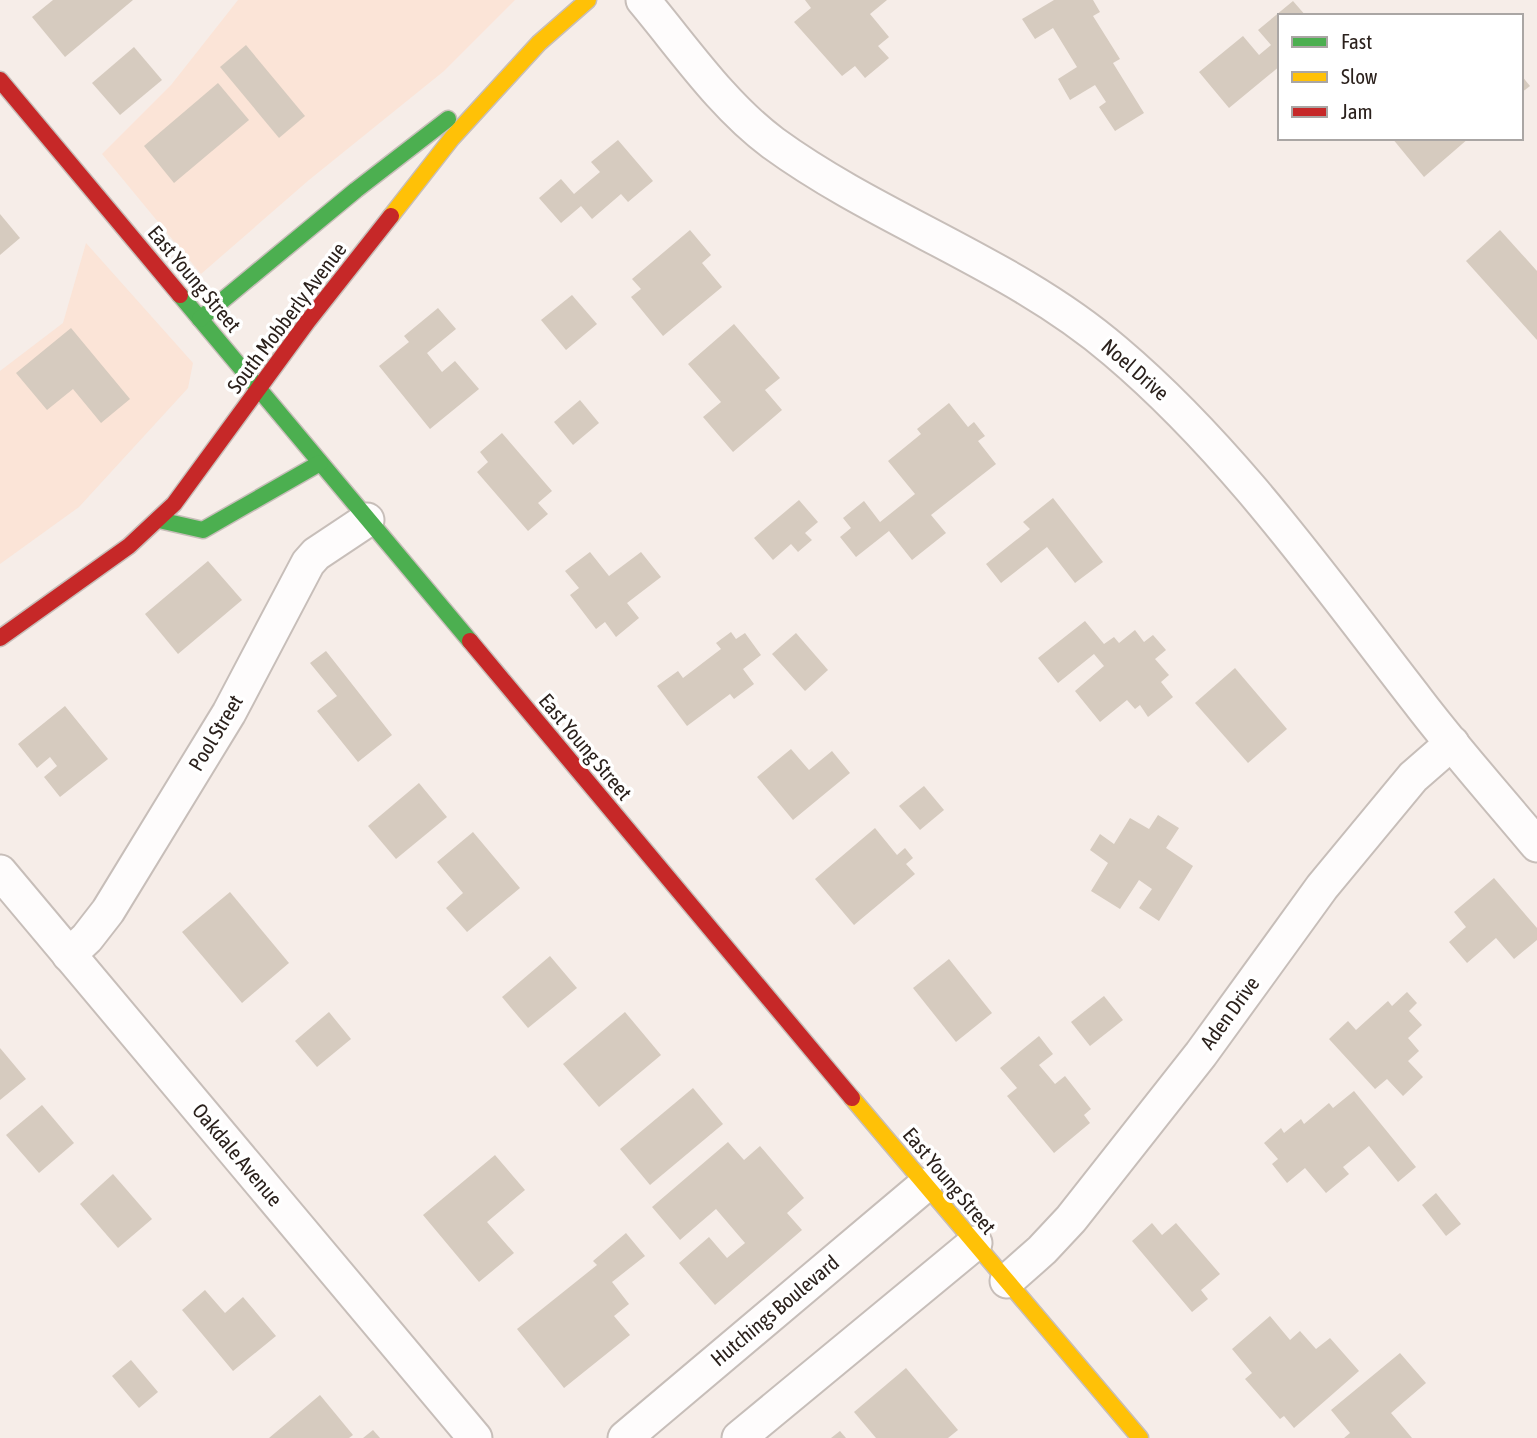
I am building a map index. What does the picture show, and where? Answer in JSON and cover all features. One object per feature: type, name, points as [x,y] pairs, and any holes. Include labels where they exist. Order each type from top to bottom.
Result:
[{"type":"street","name":"South Mobberly Avenue","points":[[0,638],[129,546],[159,520],[188,488],[308,321],[410,191],[512,72],[588,0]]},
{"type":"street","name":"Noel Drive","points":[[643,0],[732,106],[772,142],[818,172],[1036,295],[1112,348],[1159,389],[1287,532],[1452,743],[1537,845]]},
{"type":"street","points":[[200,319],[356,190],[512,72]]},
{"type":"street","name":"East Young Street","points":[[0,80],[1140,1438]]},
{"type":"street","points":[[159,520],[203,530],[320,463]]},
{"type":"street","name":"Pool Street","points":[[69,955],[86,939],[108,911],[222,725],[308,564],[316,554],[367,520]]},
{"type":"street","name":"Aden Drive","points":[[1007,1281],[1071,1219],[1201,1054],[1322,887],[1413,777],[1452,743]]},
{"type":"street","name":"Oakdale Avenue","points":[[0,872],[475,1438]]},
{"type":"street","name":"Hutchings Boulevard","points":[[625,1438],[925,1185]]},
{"type":"street","points":[[739,1438],[975,1243]]},
{"type":"shaded area","points":[[238,0],[515,0],[444,71],[309,180],[201,274],[102,154],[171,85]]},
{"type":"shaded area","points":[[86,243],[193,363],[188,388],[79,507],[0,564],[0,371],[63,323]]},
{"type":"building","points":[[53,0],[133,0],[65,57],[32,17]]},
{"type":"building","points":[[805,0],[887,0],[870,14],[889,37],[878,46],[889,58],[865,78],[855,66],[842,76],[794,22],[811,8]]},
{"type":"building","points":[[1054,0],[1093,0],[1100,12],[1093,16],[1120,59],[1113,63],[1144,113],[1115,131],[1099,107],[1106,102],[1095,85],[1070,100],[1058,79],[1077,67],[1053,28],[1035,39],[1022,19]]},
{"type":"building","points":[[1293,1],[1304,14],[1278,14],[1278,68],[1229,108],[1199,72],[1243,36],[1259,55],[1271,45],[1258,30]]},
{"type":"building","points":[[246,45],[305,116],[279,138],[220,67]]},
{"type":"building","points":[[134,47],[162,80],[120,115],[92,83]]},
{"type":"building","points":[[1523,77],[1530,86],[1523,91]]},
{"type":"building","points":[[218,83],[249,120],[174,183],[144,146]]},
{"type":"building","points":[[618,140],[653,181],[628,202],[621,194],[592,219],[581,206],[561,223],[539,198],[561,179],[574,194],[600,172],[591,162]]},
{"type":"building","points":[[1394,140],[1467,140],[1424,177]]},
{"type":"building","points":[[0,214],[20,238],[0,255]]},
{"type":"building","points":[[690,230],[711,255],[702,263],[722,287],[663,336],[631,297],[641,289],[632,279]]},
{"type":"building","points":[[1500,230],[1537,271],[1537,340],[1466,261]]},
{"type":"building","points":[[572,295],[597,324],[566,350],[541,320]]},
{"type":"building","points":[[438,308],[456,329],[427,353],[442,372],[455,361],[479,389],[430,429],[379,366],[409,342],[404,336]]},
{"type":"building","points":[[734,324],[780,378],[765,390],[782,410],[733,452],[703,417],[721,402],[688,364]]},
{"type":"building","points":[[71,328],[130,399],[101,423],[73,389],[47,410],[16,373]]},
{"type":"building","points":[[580,400],[599,423],[573,445],[554,422]]},
{"type":"building","points":[[949,403],[968,427],[974,422],[985,436],[978,441],[996,464],[931,515],[946,533],[912,560],[889,531],[856,557],[840,537],[851,528],[843,518],[864,501],[880,522],[915,494],[888,461],[921,434],[917,429]]},
{"type":"building","points":[[502,433],[552,491],[538,503],[548,514],[528,531],[477,472],[488,462],[480,452]]},
{"type":"building","points":[[1053,498],[1103,562],[1075,583],[1047,547],[1001,583],[986,564],[1030,529],[1023,522]]},
{"type":"building","points":[[799,500],[818,522],[805,533],[812,540],[798,552],[791,544],[773,560],[754,538]]},
{"type":"building","points":[[590,552],[609,576],[641,552],[661,577],[627,603],[639,618],[616,637],[605,622],[596,629],[570,595],[579,588],[565,571]]},
{"type":"building","points":[[208,561],[242,600],[178,654],[145,614]]},
{"type":"building","points":[[1085,621],[1104,644],[1114,637],[1119,643],[1135,630],[1144,642],[1153,635],[1166,650],[1155,659],[1169,675],[1161,682],[1173,697],[1148,717],[1140,705],[1135,709],[1127,700],[1100,722],[1075,691],[1104,666],[1094,654],[1058,683],[1038,658]]},
{"type":"building","points":[[731,632],[736,639],[745,633],[761,655],[743,669],[754,684],[734,699],[730,694],[687,726],[657,686],[678,671],[683,678],[721,649],[716,643]]},
{"type":"building","points":[[796,633],[828,670],[805,691],[772,654]]},
{"type":"building","points":[[326,651],[392,735],[358,762],[317,711],[337,696],[310,663]]},
{"type":"building","points":[[1235,668],[1287,729],[1248,763],[1195,703]]},
{"type":"building","points":[[65,706],[108,759],[60,797],[44,777],[57,766],[50,757],[37,768],[18,744]]},
{"type":"building","points":[[791,749],[809,770],[832,751],[850,773],[793,820],[757,777]]},
{"type":"building","points":[[419,783],[447,817],[396,859],[368,826]]},
{"type":"building","points":[[924,786],[944,810],[920,830],[899,806]]},
{"type":"building","points":[[1158,815],[1179,828],[1166,848],[1193,866],[1159,921],[1139,908],[1152,889],[1139,880],[1120,909],[1091,891],[1108,863],[1090,850],[1100,834],[1114,844],[1130,818],[1149,829]]},
{"type":"building","points":[[875,828],[897,855],[905,848],[913,858],[906,864],[915,874],[854,925],[815,879]]},
{"type":"building","points":[[473,832],[520,888],[467,932],[446,908],[463,893],[437,862]]},
{"type":"building","points":[[1494,878],[1537,928],[1537,940],[1514,959],[1496,938],[1467,963],[1449,942],[1466,927],[1454,912]]},
{"type":"building","points":[[230,892],[289,963],[242,1003],[182,932]]},
{"type":"building","points":[[550,956],[577,988],[528,1028],[502,997]]},
{"type":"building","points":[[949,959],[992,1013],[956,1042],[913,988]]},
{"type":"building","points":[[1407,992],[1417,1003],[1409,1011],[1422,1025],[1408,1038],[1419,1051],[1408,1061],[1423,1077],[1403,1096],[1387,1079],[1375,1089],[1329,1039],[1348,1021],[1356,1030],[1388,1001],[1392,1006]]},
{"type":"building","points":[[1104,996],[1123,1020],[1090,1046],[1071,1022]]},
{"type":"building","points":[[329,1012],[351,1039],[317,1067],[295,1041]]},
{"type":"building","points":[[625,1012],[661,1055],[599,1107],[563,1064]]},
{"type":"building","points":[[1039,1036],[1053,1054],[1039,1065],[1055,1084],[1065,1076],[1091,1109],[1084,1115],[1090,1123],[1054,1153],[1007,1096],[1017,1088],[1000,1068]]},
{"type":"building","points":[[0,1048],[26,1079],[0,1100]]},
{"type":"building","points":[[693,1088],[723,1124],[650,1185],[620,1149]]},
{"type":"building","points":[[1354,1091],[1416,1167],[1398,1182],[1369,1146],[1343,1167],[1349,1174],[1326,1193],[1305,1168],[1287,1183],[1272,1164],[1278,1159],[1264,1143],[1281,1128],[1284,1133],[1301,1119],[1304,1124],[1329,1103],[1333,1108]]},
{"type":"building","points":[[42,1105],[74,1143],[39,1173],[6,1135]]},
{"type":"building","points":[[728,1142],[744,1160],[760,1146],[804,1198],[787,1213],[802,1230],[715,1305],[679,1263],[709,1237],[727,1258],[745,1243],[716,1209],[680,1240],[652,1207]]},
{"type":"building","points":[[495,1155],[525,1190],[487,1222],[514,1253],[479,1282],[423,1215]]},
{"type":"building","points":[[113,1174],[152,1219],[118,1248],[80,1204]]},
{"type":"building","points":[[1436,1193],[1461,1224],[1446,1236],[1422,1205]]},
{"type":"building","points":[[1152,1223],[1162,1235],[1176,1223],[1220,1274],[1201,1290],[1208,1299],[1192,1312],[1132,1241]]},
{"type":"building","points":[[626,1233],[645,1256],[612,1282],[629,1304],[614,1316],[630,1335],[564,1388],[517,1329],[597,1265],[593,1261]]},
{"type":"building","points":[[205,1290],[225,1313],[243,1297],[276,1336],[233,1371],[182,1310]]},
{"type":"building","points":[[1270,1316],[1290,1340],[1300,1331],[1316,1349],[1330,1338],[1359,1371],[1294,1428],[1284,1416],[1280,1419],[1245,1379],[1252,1373],[1232,1349]]},
{"type":"building","points":[[1400,1353],[1426,1383],[1391,1413],[1412,1438],[1344,1438],[1350,1433],[1331,1410]]},
{"type":"building","points":[[131,1360],[158,1392],[139,1408],[112,1376]]},
{"type":"building","points":[[906,1368],[958,1430],[948,1438],[876,1438],[854,1412]]},
{"type":"building","points":[[320,1395],[353,1435],[349,1438],[269,1438]]},
{"type":"building","points":[[373,1430],[380,1438],[363,1438]]},
{"type":"building","points":[[840,1431],[846,1438],[831,1438]]},
{"type":"traffic: fast","points":[[200,319],[356,190],[448,119]]},
{"type":"traffic: fast","points":[[180,295],[470,641]]},
{"type":"traffic: fast","points":[[159,520],[203,530],[320,463]]},
{"type":"traffic: slow","points":[[391,216],[452,138],[539,43],[588,0]]},
{"type":"traffic: slow","points":[[852,1098],[1140,1438]]},
{"type":"traffic: jam","points":[[0,80],[180,295]]},
{"type":"traffic: jam","points":[[0,638],[129,546],[174,504],[308,321],[391,216]]},
{"type":"traffic: jam","points":[[470,641],[852,1098]]}]
